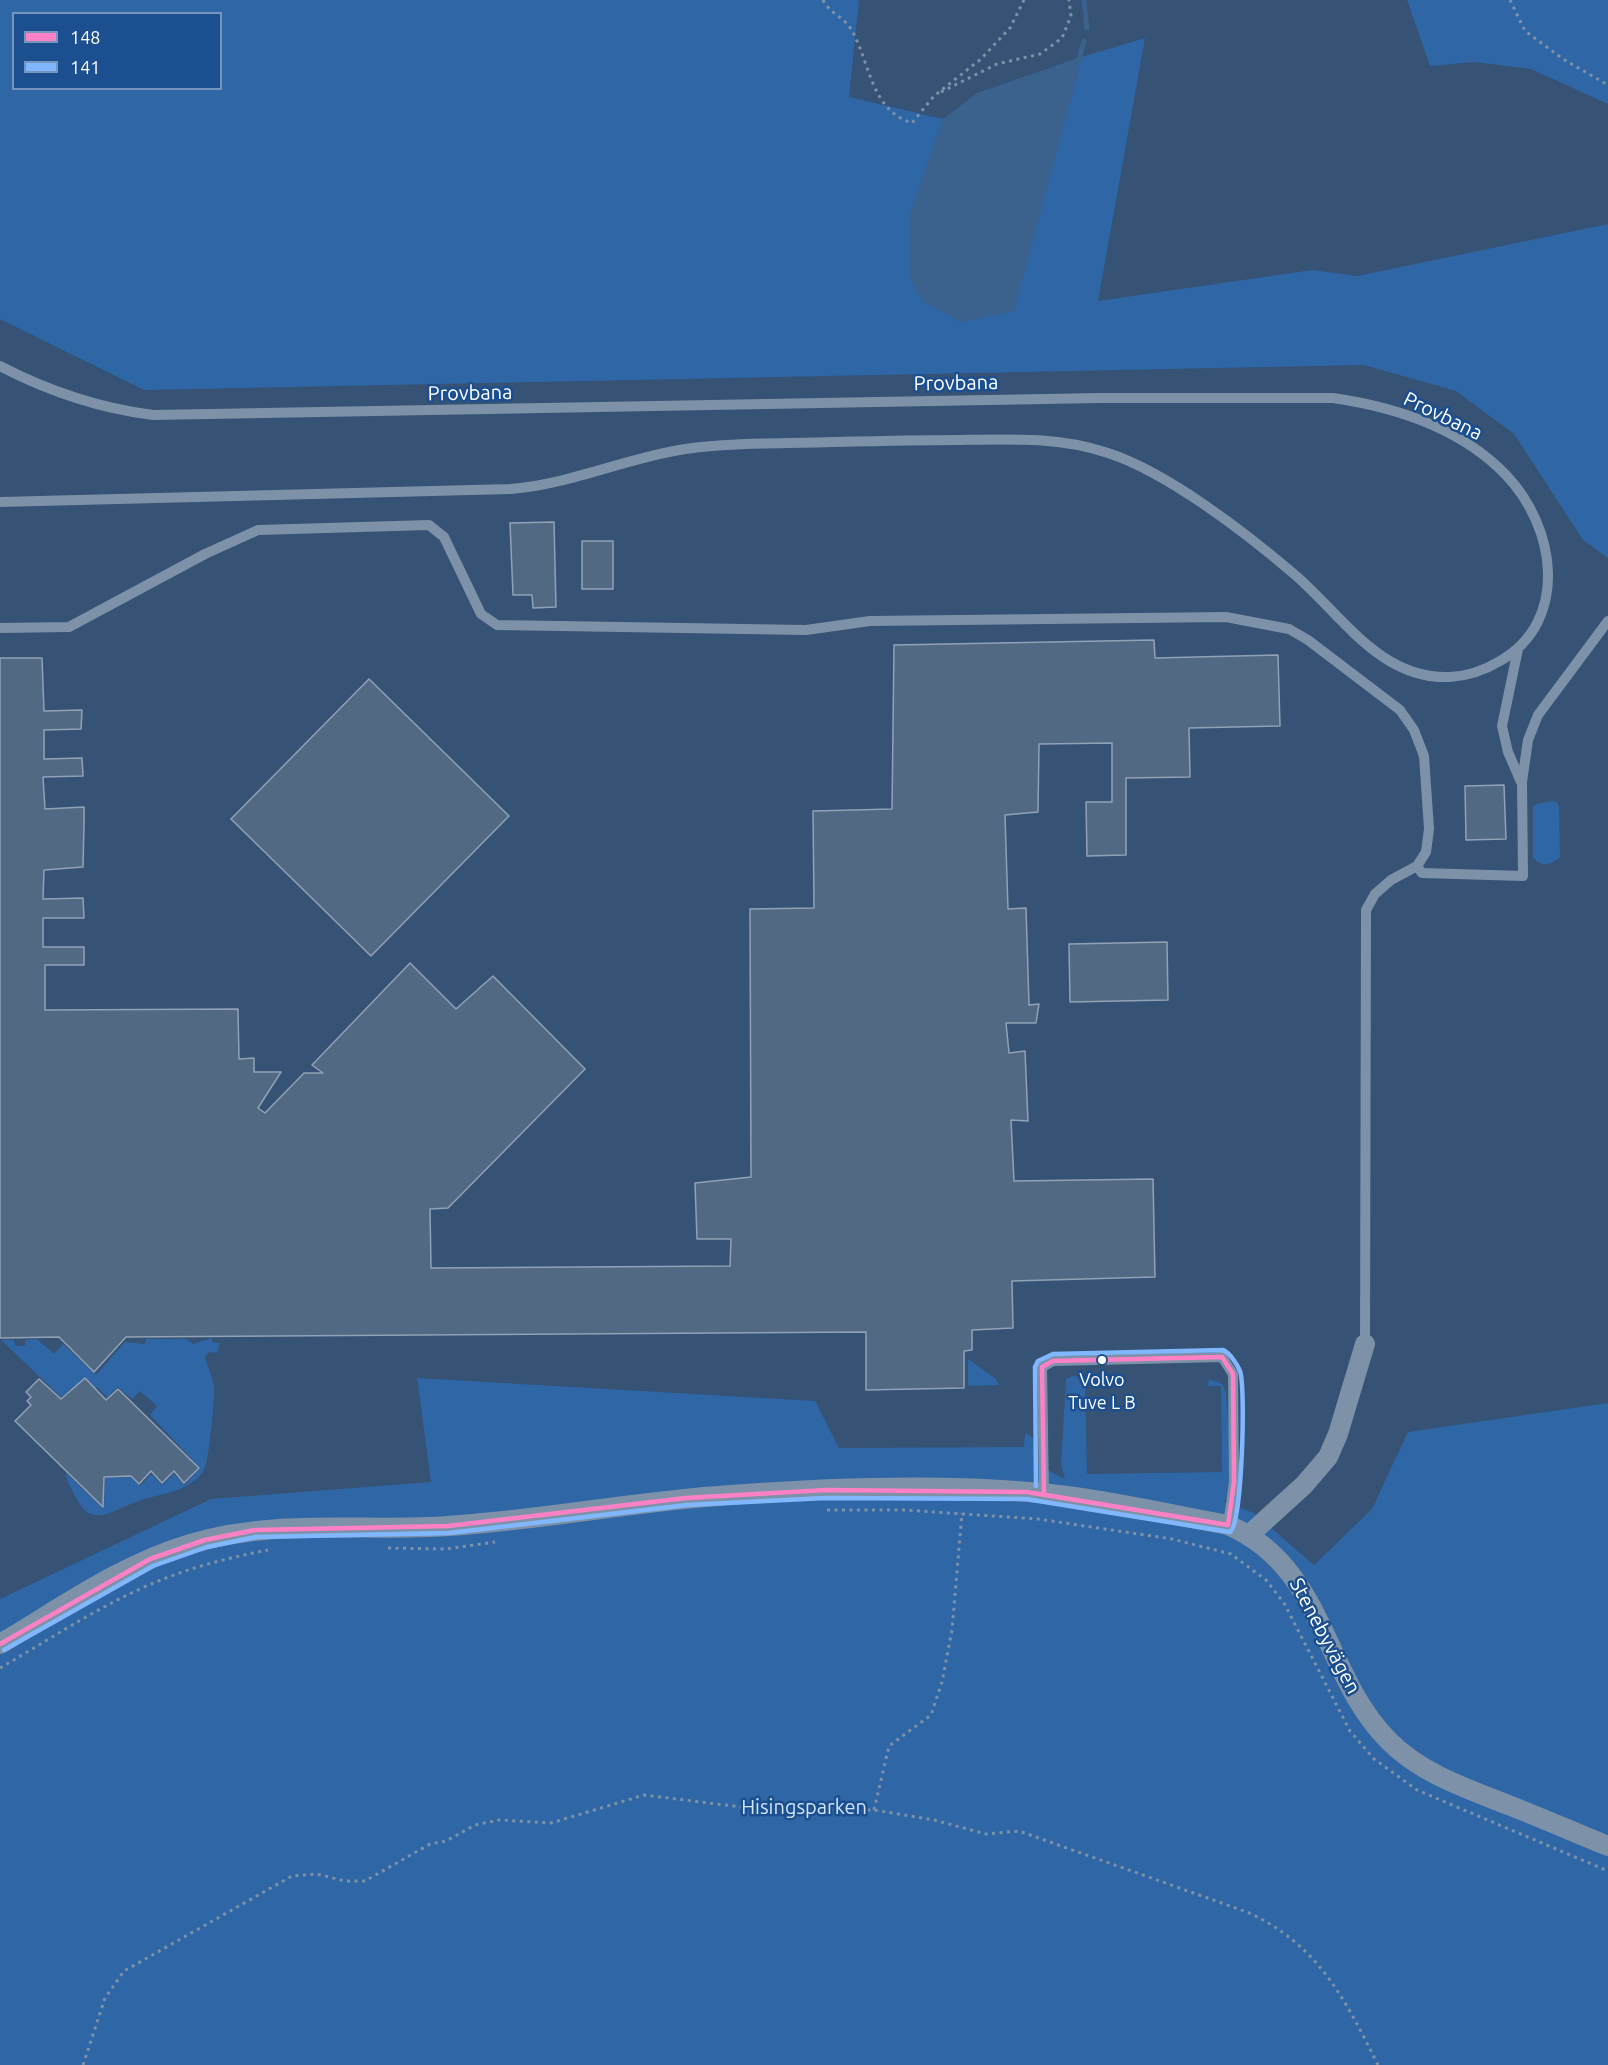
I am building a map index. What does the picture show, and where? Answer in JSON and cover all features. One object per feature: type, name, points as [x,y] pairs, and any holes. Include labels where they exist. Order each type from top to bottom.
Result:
[{"type":"street","points":[[1249,1535],[1304,1485],[1328,1457],[1338,1434],[1365,1344]]},
{"type":"street","name":"Stenebyvägen","points":[[0,1644],[150,1559],[188,1544],[255,1530],[455,1526],[653,1502],[778,1492],[934,1490],[1044,1494],[1228,1525],[1249,1535],[1273,1554],[1300,1584],[1366,1711],[1397,1749],[1438,1776],[1608,1846]]},
{"type":"lane","name":"Provbana","points":[[0,366],[33,383],[78,400],[120,411],[153,415],[1300,396],[1368,403],[1414,418],[1457,438],[1505,474],[1529,503],[1544,539],[1549,572],[1541,616],[1531,634],[1518,649],[1492,666],[1453,677],[1427,676],[1393,665],[1377,655],[1294,574],[1154,473],[1105,452],[1039,440],[706,446],[656,455],[555,483],[511,489],[0,502]]},
{"type":"lane","points":[[0,628],[69,627],[205,554],[258,530],[429,525],[444,537],[481,614],[497,625],[806,630],[870,621],[1226,617],[1289,630],[1308,640],[1400,710],[1414,730],[1424,756],[1429,829],[1426,852],[1417,866],[1391,880],[1375,894],[1366,910],[1365,1344]]},
{"type":"lane","points":[[1417,866],[1422,873],[1523,876],[1522,782],[1528,740],[1538,715],[1608,621]]},
{"type":"lane","points":[[1518,649],[1502,726],[1508,752],[1522,782]]},
{"type":"lane","points":[[1044,1494],[1042,1367],[1053,1361],[1222,1357],[1233,1374],[1234,1482],[1228,1525]]},
{"type":"path","points":[[823,0],[828,10],[839,16],[851,29],[873,84],[895,118],[912,123],[934,96],[981,59],[1010,28],[1024,0]]},
{"type":"path","points":[[934,96],[997,64],[1040,54],[1055,44],[1062,38],[1071,16],[1069,0]]},
{"type":"path","points":[[1510,0],[1525,31],[1563,59],[1608,85]]},
{"type":"path","points":[[819,1510],[962,1513],[1038,1519],[1172,1539],[1231,1554],[1266,1580],[1284,1603],[1350,1731],[1374,1759],[1416,1790],[1608,1871]]},
{"type":"path","points":[[874,1810],[888,1746],[931,1715],[942,1682],[952,1630],[962,1513]]},
{"type":"path","points":[[377,1547],[446,1549],[498,1542]]},
{"type":"path","points":[[0,1668],[123,1597],[165,1578],[229,1558],[268,1550]]},
{"type":"path","points":[[83,2065],[105,1998],[124,1971],[292,1876],[304,1873],[345,1881],[365,1881],[430,1844],[446,1841],[475,1825],[499,1820],[551,1823],[644,1795],[758,1809],[874,1810],[934,1821],[986,1834],[1019,1831],[1273,1924],[1319,1964],[1341,1994],[1378,2065]]},
{"type":"green space","points":[[0,0],[859,0],[849,97],[943,119],[911,214],[1078,73],[1075,59],[1145,38],[1098,301],[1312,270],[1357,276],[1608,224],[1608,558],[1583,540],[1514,434],[1456,391],[1364,365],[144,390],[0,319]]},
{"type":"green space","points":[[1407,0],[1608,0],[1608,104],[1531,69],[1474,62],[1430,66]]},
{"type":"green space","points":[[1557,802],[1559,807],[1560,858],[1544,864],[1533,858],[1533,807],[1536,804]]},
{"type":"green space","points":[[212,1338],[212,1342],[220,1343],[217,1353],[209,1352],[205,1356],[214,1393],[210,1443],[204,1470],[191,1483],[175,1491],[139,1501],[103,1515],[88,1512],[81,1506],[74,1494],[66,1473],[104,1509],[105,1478],[130,1477],[140,1486],[151,1474],[162,1485],[174,1474],[185,1485],[200,1468],[150,1415],[157,1406],[140,1391],[132,1399],[118,1387],[107,1397],[97,1387],[86,1396],[75,1386],[61,1397],[1,1340],[14,1340],[15,1346],[25,1346],[25,1340],[37,1339],[54,1354],[63,1344],[96,1375],[125,1342],[145,1344],[146,1339],[186,1339],[193,1344]]},
{"type":"green space","points":[[968,1359],[996,1379],[999,1385],[968,1386]]},
{"type":"green space","name":"Hisingsparken","points":[[1073,1376],[1085,1377],[1087,1474],[1222,1472],[1221,1386],[1208,1386],[1209,1379],[1222,1384],[1226,1392],[1231,1466],[1228,1494],[1224,1502],[1254,1513],[1314,1565],[1372,1509],[1408,1432],[1608,1403],[1608,2065],[0,2065],[0,1599],[211,1499],[431,1482],[417,1378],[815,1401],[839,1448],[1024,1447],[1025,1434],[1028,1434],[1038,1442],[1036,1464],[1065,1479],[1061,1465],[1066,1379]]},
{"type":"shaded area","points":[[1075,59],[1078,73],[1014,311],[961,322],[922,301],[910,278],[910,214],[943,119],[977,93]]},
{"type":"building","points":[[554,522],[556,607],[533,608],[532,595],[513,595],[510,523]]},
{"type":"building","points":[[582,541],[613,541],[613,589],[582,589]]},
{"type":"building","points":[[1154,640],[1155,658],[1278,655],[1280,726],[1189,728],[1190,777],[1126,778],[1126,855],[1087,856],[1086,802],[1112,802],[1112,743],[1039,744],[1038,812],[1005,815],[1008,909],[1026,908],[1029,1005],[1039,1004],[1036,1023],[1006,1023],[1009,1053],[1025,1051],[1028,1121],[1011,1120],[1014,1181],[1153,1179],[1155,1277],[1012,1281],[1013,1328],[972,1330],[972,1350],[964,1351],[964,1388],[866,1390],[866,1332],[126,1337],[94,1372],[59,1337],[0,1338],[0,658],[42,658],[44,711],[82,710],[81,729],[44,730],[44,759],[82,758],[83,776],[43,777],[45,809],[84,807],[83,867],[44,870],[43,899],[83,898],[84,918],[43,918],[43,947],[84,947],[84,965],[45,965],[45,1010],[238,1009],[239,1059],[254,1058],[254,1072],[281,1072],[258,1108],[265,1113],[304,1073],[323,1073],[312,1065],[410,963],[456,1009],[493,976],[585,1069],[448,1208],[430,1209],[431,1268],[730,1266],[731,1239],[697,1239],[695,1183],[751,1177],[750,909],[814,908],[813,811],[892,809],[894,645]]},
{"type":"building","points":[[369,679],[509,816],[371,956],[231,819]]},
{"type":"building","points":[[1504,785],[1506,839],[1466,840],[1465,786]]},
{"type":"building","points":[[1167,942],[1168,1000],[1070,1002],[1069,944]]},
{"type":"building","points":[[85,1378],[106,1400],[118,1389],[199,1468],[184,1483],[174,1471],[162,1483],[151,1471],[139,1484],[131,1476],[104,1477],[103,1507],[15,1421],[31,1405],[27,1401],[31,1397],[26,1392],[39,1379],[61,1399]]},
{"type":"waterway","points":[[1084,0],[1087,28]]},
{"type":"waterway","points":[[1077,66],[1084,41]]},
{"type":"transit line","name":"141","points":[[4,1650],[153,1566],[207,1547],[256,1537],[449,1533],[687,1505],[826,1498],[1026,1499],[1230,1532],[1237,1506],[1242,1455],[1242,1383],[1237,1365],[1223,1350],[1053,1354],[1038,1361],[1035,1367],[1036,1486]]},
{"type":"transit line","name":"148","points":[[1044,1494],[1042,1367],[1053,1361],[1222,1357],[1233,1374],[1234,1482],[1228,1525]]},
{"type":"transit line","name":"148","points":[[0,1644],[150,1559],[205,1540],[255,1530],[448,1526],[686,1498],[826,1490],[1027,1492],[1228,1525]]},
{"type":"place","name":"Volvo Tuve L B","points":[[1102,1360]]}]
